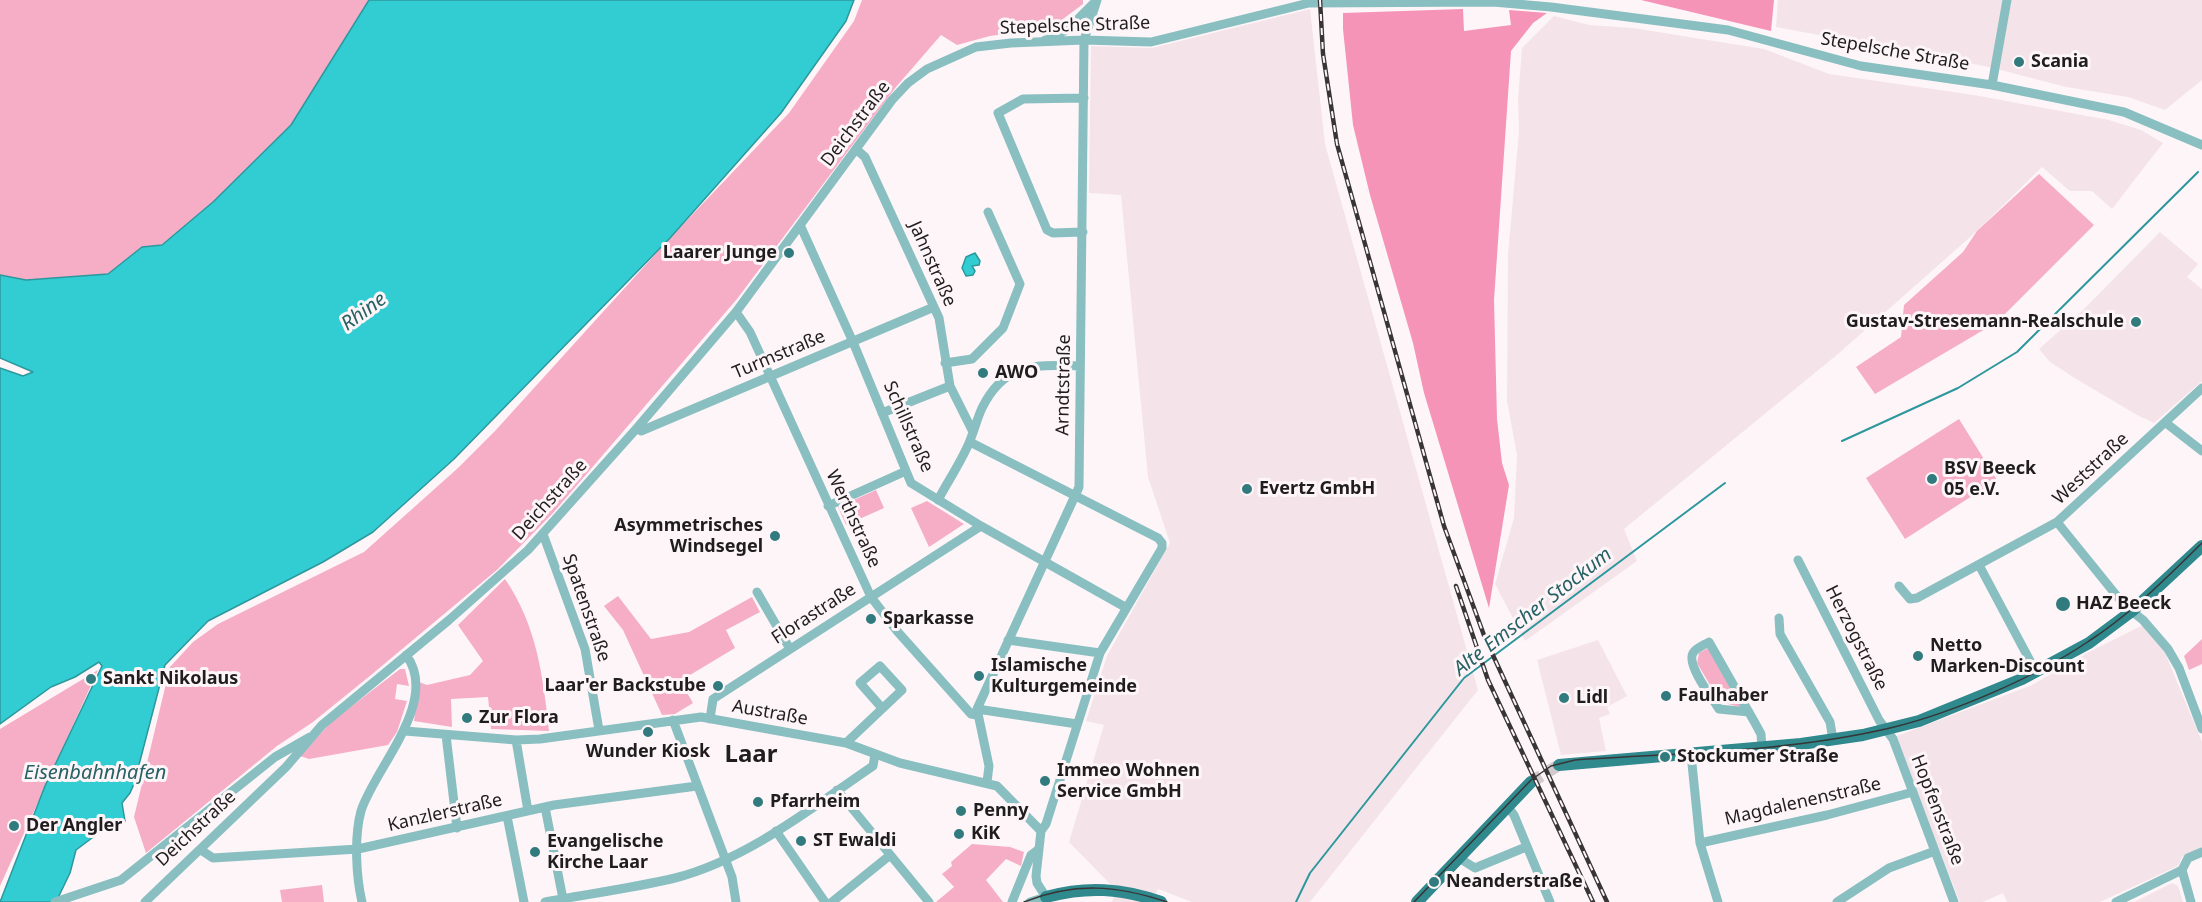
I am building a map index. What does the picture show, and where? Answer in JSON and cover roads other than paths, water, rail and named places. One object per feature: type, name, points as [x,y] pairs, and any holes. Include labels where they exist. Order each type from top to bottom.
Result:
[{"type":"main road","points":[[1559,765],[1833,740],[1886,730],[1945,712],[2036,672],[2089,643],[2133,611],[2202,546]]},
{"type":"main road","points":[[1418,902],[1531,782]]},
{"type":"main road","points":[[1046,900],[1104,889],[1126,891],[1161,902]]},
{"type":"street","name":"Arndtstraße","points":[[977,712],[1078,487],[1084,40],[1097,0]]},
{"type":"street","points":[[1043,42],[1067,30],[1097,0]]},
{"type":"street","points":[[1992,85],[2007,0]]},
{"type":"street","name":"Stepelsche Straße","points":[[927,69],[944,59],[976,47],[1084,40],[1151,42],[1309,3],[1551,3],[1728,30],[1860,66],[1992,85],[2124,112],[2202,145]]},
{"type":"street","name":"Deichstraße","points":[[144,902],[286,767],[312,736],[449,621],[543,534],[736,312],[801,227],[892,100],[908,83],[927,69]]},
{"type":"street","points":[[1083,232],[1053,233],[1047,230],[998,112],[1023,99],[1084,98]]},
{"type":"street","name":"Stepelsche Straße","points":[[2180,136],[2202,139]]},
{"type":"street","name":"Jahnstraße","points":[[857,150],[865,157],[939,318],[950,386],[973,432]]},
{"type":"street","points":[[945,363],[972,359],[1003,328],[1020,284],[988,212]]},
{"type":"street","name":"Schillstraße","points":[[801,227],[853,342],[911,483],[981,526],[1125,607]]},
{"type":"street","name":"Turmstraße","points":[[637,428],[642,431],[934,307]]},
{"type":"street","name":"Werthstraße","points":[[736,312],[750,332],[871,597],[897,631],[972,714],[977,712]]},
{"type":"street","points":[[938,500],[970,442],[992,390],[1005,376],[1036,365],[1080,366]]},
{"type":"street","points":[[882,413],[950,386]]},
{"type":"street","name":"Weststraße","points":[[1899,586],[1910,599],[1917,598],[2057,522],[2202,388]]},
{"type":"street","points":[[2166,423],[2202,452]]},
{"type":"street","points":[[970,442],[1162,543],[1162,548],[1125,607],[1100,653],[1046,824],[1041,831],[1036,876],[1046,900],[1030,902]]},
{"type":"street","points":[[828,506],[906,471]]},
{"type":"street","points":[[2057,522],[2124,606],[2133,611],[2168,649],[2199,712],[2202,729]]},
{"type":"street","name":"Florastraße","points":[[710,719],[712,699],[981,526]]},
{"type":"street","name":"Spatenstraße","points":[[543,534],[585,649],[599,730]]},
{"type":"street","name":"Herzogstraße","points":[[1797,560],[1886,730]]},
{"type":"street","points":[[1979,565],[2036,672]]},
{"type":"street","points":[[757,592],[790,649]]},
{"type":"street","points":[[1779,618],[1780,634],[1830,722],[1833,740]]},
{"type":"street","points":[[1008,640],[1100,653]]},
{"type":"street","points":[[1749,712],[1719,709],[1692,666],[1692,654],[1695,650],[1709,642],[1749,712],[1761,734],[1762,748]]},
{"type":"street","points":[[362,902],[357,879],[361,810],[405,731],[414,678],[413,665],[406,655]]},
{"type":"street","points":[[846,743],[902,690],[880,666],[860,683],[882,708]]},
{"type":"street","points":[[1041,831],[997,786],[987,782],[989,766],[977,712],[1077,724]]},
{"type":"street","name":"Austraße","points":[[673,720],[710,719],[846,743],[900,764],[987,782]]},
{"type":"street","points":[[405,731],[516,740],[673,720],[725,859],[736,902]]},
{"type":"street","name":"Hopfenstraße","points":[[1886,730],[1913,792],[1954,902]]},
{"type":"street","points":[[446,735],[458,828]]},
{"type":"street","points":[[55,902],[116,883],[275,757],[312,736]]},
{"type":"street","points":[[516,740],[528,811]]},
{"type":"street","points":[[545,902],[676,878],[725,859],[776,831],[873,766],[875,754]]},
{"type":"street","points":[[1691,754],[1700,843],[1718,902]]},
{"type":"street","points":[[275,757],[286,767]]},
{"type":"street","name":"Kanzlerstraße","points":[[201,850],[213,858],[358,849],[545,807],[697,786]]},
{"type":"street","points":[[837,790],[929,902]]},
{"type":"street","name":"Magdalenenstraße","points":[[1700,843],[1817,818],[1913,792]]},
{"type":"street","points":[[1507,806],[1514,815],[1550,902]]},
{"type":"street","points":[[545,807],[563,899]]},
{"type":"street","points":[[507,816],[524,902]]},
{"type":"street","points":[[776,831],[825,902]]},
{"type":"street","points":[[1460,858],[1474,868],[1526,848]]},
{"type":"street","points":[[1012,902],[1031,855],[1040,849]]},
{"type":"street","points":[[1838,902],[1889,868],[1935,851]]},
{"type":"street","points":[[2116,902],[2182,870],[2188,858],[2202,852]]},
{"type":"street","points":[[832,902],[889,856]]},
{"type":"street","points":[[2182,870],[2191,902]]},
{"type":"water","points":[[369,0],[854,0],[846,21],[781,113],[670,238],[454,459],[373,532],[323,562],[208,621],[165,665],[134,784],[122,803],[125,821],[116,825],[112,823],[76,850],[70,873],[56,902],[0,902],[45,786],[102,666],[99,662],[75,677],[51,687],[0,724],[0,368],[23,376],[33,372],[0,358],[0,275],[26,280],[108,274],[142,247],[162,245],[213,202],[291,125]]},
{"type":"water","points":[[975,253],[980,261],[979,265],[972,266],[975,271],[973,275],[966,276],[962,268],[966,257]]},
{"type":"waterway","name":"Alte Emscher Stockum","points":[[1842,441],[1958,388],[2017,352],[2198,172]]},
{"type":"waterway","name":"Alte Emscher Stockum","points":[[1296,902],[1310,873],[1464,678],[1725,483]]},
{"type":"tunnel","points":[[1531,782],[1559,765]]},
{"type":"tram line","points":[[1414,902],[1531,780],[1551,766],[1575,760],[1773,747],[1812,742],[1890,728],[1940,713],[2044,668],[2089,641],[2134,607],[2202,543]]},
{"type":"tram line","points":[[1024,902],[1061,891],[1096,888],[1130,892],[1167,902]]},
{"type":"railway","points":[[1320,0],[1323,54],[1337,144],[1444,526],[1485,638],[1607,902]]},
{"type":"railway","points":[[1456,586],[1488,680],[1593,902]]},
{"type":"place","name":"Scania","points":[[2019,62]]},
{"type":"place","name":"Laarer Junge","points":[[789,253]]},
{"type":"place","name":"Gustav-Stresemann-Realschule","points":[[2136,322]]},
{"type":"place","name":"AWO","points":[[983,373]]},
{"type":"place","name":"BSV Beeck 05 e.V.","points":[[1932,479]]},
{"type":"place","name":"Evertz GmbH","points":[[1247,489]]},
{"type":"place","name":"Asymmetrisches Windsegel","points":[[775,536]]},
{"type":"place","name":"HAZ Beeck","points":[[2063,604]]},
{"type":"place","name":"Sparkasse","points":[[871,619]]},
{"type":"place","name":"Netto Marken-Discount","points":[[1918,656]]},
{"type":"place","name":"Islamische Kulturgemeinde","points":[[979,676]]},
{"type":"place","name":"Sankt Nikolaus","points":[[91,679]]},
{"type":"place","name":"Laar'er Backstube","points":[[718,686]]},
{"type":"place","name":"Faulhaber","points":[[1666,696]]},
{"type":"place","name":"Lidl","points":[[1564,698]]},
{"type":"place","name":"Zur Flora","points":[[467,718]]},
{"type":"place","name":"Wunder Kiosk","points":[[648,732]]},
{"type":"place","name":"Stockumer Straße","points":[[1665,757]]},
{"type":"place","name":"Immeo Wohnen Service GmbH","points":[[1045,781]]},
{"type":"place","name":"Pfarrheim","points":[[758,802]]},
{"type":"place","name":"Penny","points":[[961,811]]},
{"type":"place","name":"Der Angler","points":[[14,826]]},
{"type":"place","name":"KiK","points":[[959,834]]},
{"type":"place","name":"ST Ewaldi","points":[[801,841]]},
{"type":"place","name":"Evangelische Kirche Laar","points":[[535,852]]},
{"type":"place","name":"Neanderstraße","points":[[1434,882]]},
{"type":"district","name":"Laar","points":[[751,755]]},
{"type":"water label","name":"Rhine","points":[[364,312]]},
{"type":"water label","name":"Eisenbahnhafen","points":[[95,773]]}]
